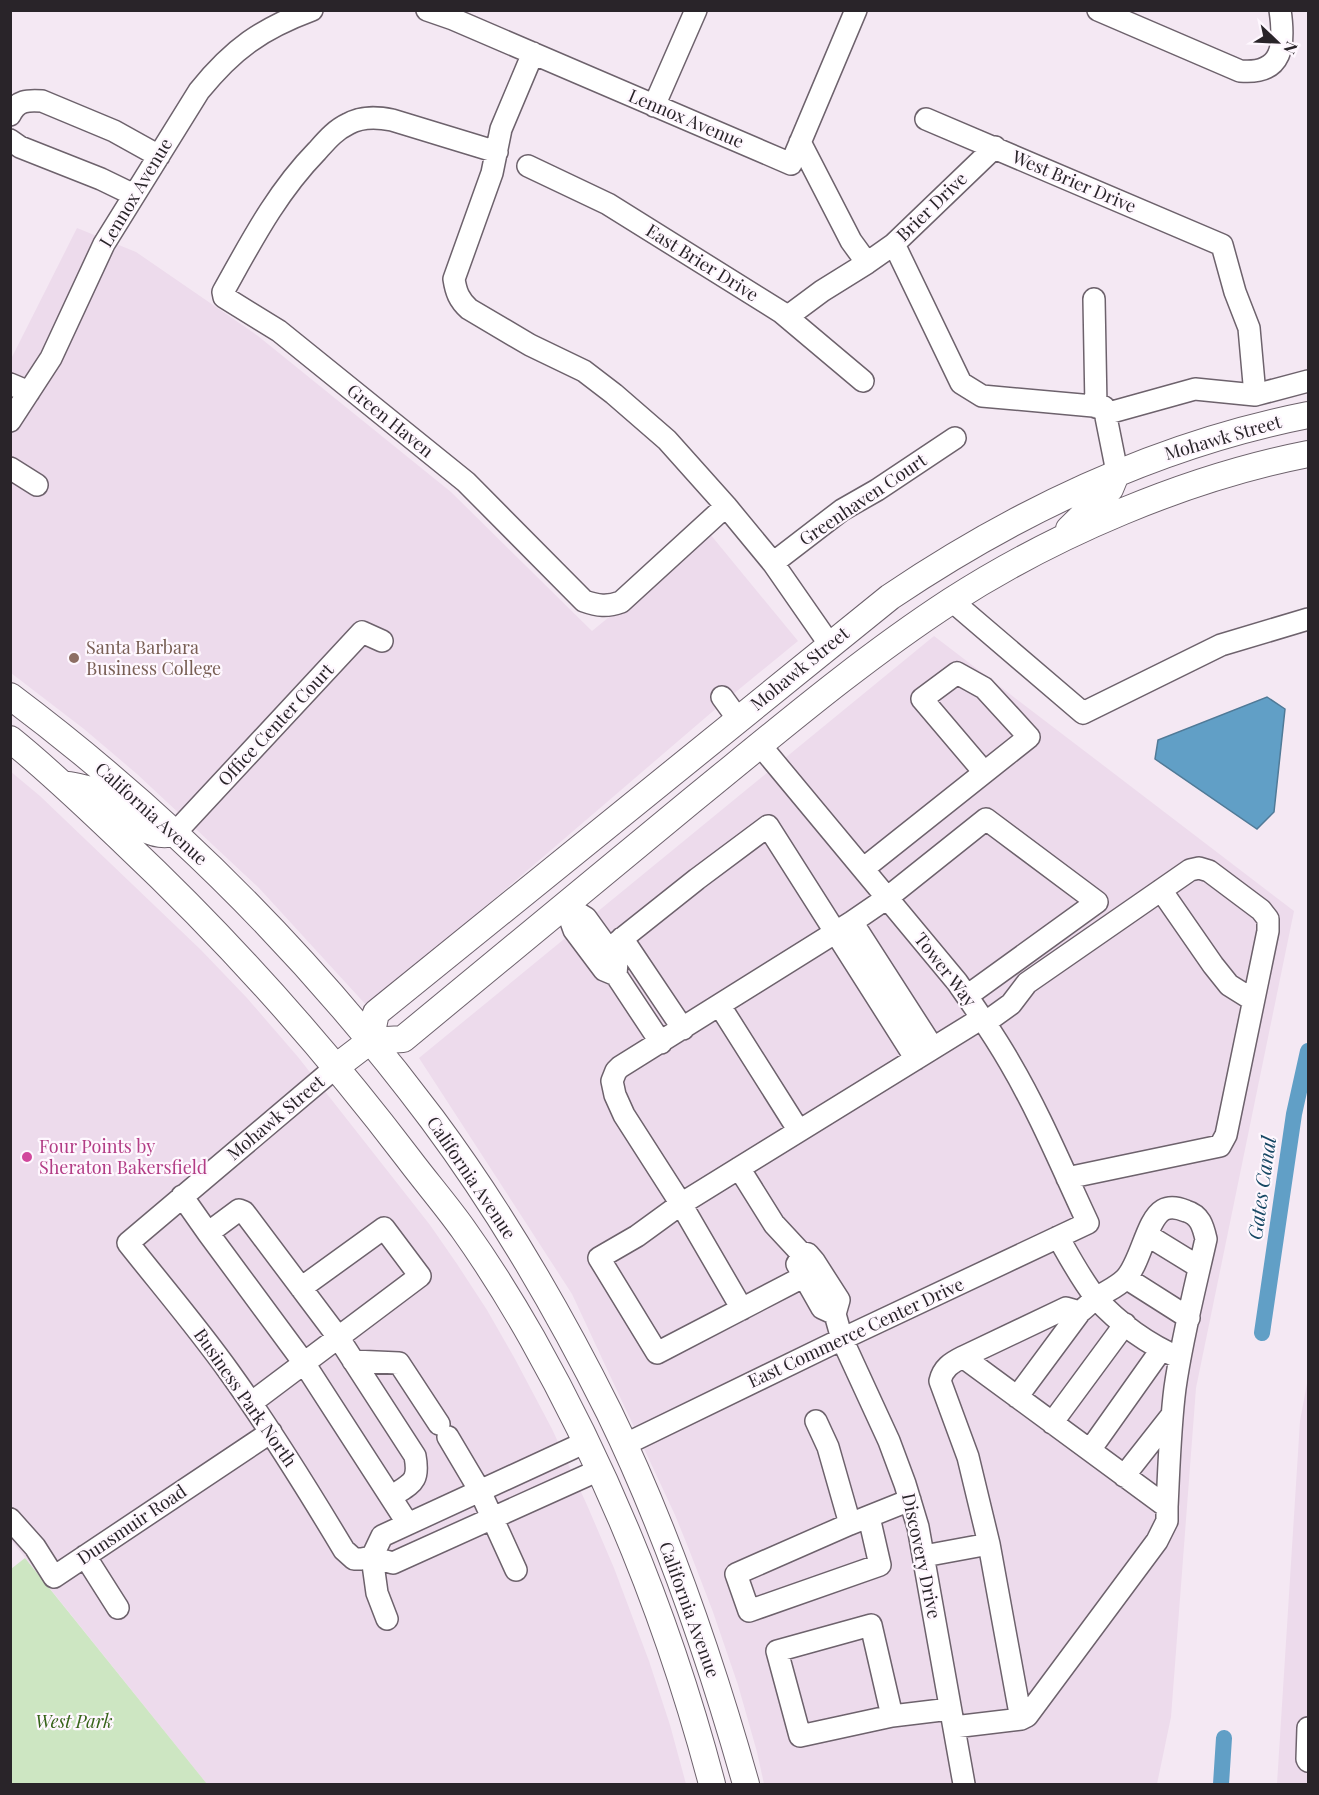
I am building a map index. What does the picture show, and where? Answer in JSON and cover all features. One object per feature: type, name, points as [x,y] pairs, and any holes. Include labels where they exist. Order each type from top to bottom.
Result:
[{"type":"main road","name":"Mohawk Street","points":[[370,1041],[376,1013],[890,597],[939,564],[1041,507],[1117,472],[1230,434],[1308,415]]},
{"type":"main road","name":"Mohawk Street","points":[[336,1067],[370,1041],[403,1039],[760,745],[903,633],[952,601],[1054,543],[1128,510],[1243,470],[1308,454]]},
{"type":"main road","points":[[1054,543],[1110,489],[1117,472]]},
{"type":"main road","points":[[760,745],[759,730],[764,718],[789,678]]},
{"type":"main road","name":"California Avenue","points":[[10,696],[87,756],[175,833],[223,879],[291,950],[370,1041],[433,1121],[513,1240],[608,1411],[683,1586],[719,1693],[746,1785]]},
{"type":"main road","points":[[690,802],[736,741],[739,734],[738,719]]},
{"type":"main road","name":"California Avenue","points":[[10,739],[63,784],[198,913],[281,1003],[373,1112],[487,1264],[532,1338],[599,1470],[655,1604],[712,1785]]},
{"type":"main road","points":[[63,784],[99,793],[148,831],[167,835],[175,833]]},
{"type":"street","name":"Lennox Avenue","points":[[10,421],[20,388],[51,358],[104,244],[199,91],[217,69],[242,46],[283,15],[312,10]]},
{"type":"street","name":"Lennox Avenue","points":[[428,10],[790,164],[856,10]]},
{"type":"street","points":[[654,106],[696,10]]},
{"type":"street","points":[[1098,10],[1240,71],[1251,72],[1263,69],[1277,56],[1282,44],[1283,33],[1280,10]]},
{"type":"street","points":[[533,53],[501,129],[486,191],[454,279],[462,303],[530,345],[584,371],[667,440],[773,563],[830,645]]},
{"type":"street","points":[[10,115],[14,107],[22,102],[42,101],[114,131],[159,156]]},
{"type":"street","name":"Green Haven","points":[[497,152],[378,117],[348,123],[336,131],[298,170],[268,212],[223,292],[224,297],[279,331],[466,482],[584,601],[597,606],[610,606],[621,602],[726,506]]},
{"type":"street","name":"West Brier Drive","points":[[926,119],[1222,245],[1235,292],[1249,328],[1255,395]]},
{"type":"street","points":[[10,140],[20,147],[115,185],[134,195]]},
{"type":"street","points":[[800,141],[851,241],[867,263]]},
{"type":"street","name":"Brier Drive","points":[[787,317],[894,244],[995,147]]},
{"type":"street","name":"East Brier Drive","points":[[528,166],[608,204],[781,312],[863,381]]},
{"type":"street","points":[[894,244],[961,382],[982,396],[1101,411],[1195,389],[1255,395],[1308,381]]},
{"type":"street","points":[[1094,299],[1101,411],[1117,472]]},
{"type":"street","name":"Greenhaven Court","points":[[773,563],[842,510],[955,438]]},
{"type":"street","points":[[10,468],[37,485]]},
{"type":"street","points":[[952,601],[1083,714],[1221,645],[1308,619]]},
{"type":"street","name":"Office Center Court","points":[[175,833],[362,632],[382,640]]},
{"type":"street","points":[[863,869],[1029,737],[984,688],[957,673],[922,699],[984,772]]},
{"type":"street","points":[[722,697],[738,719]]},
{"type":"street","name":"Tower Way","points":[[760,745],[967,996],[984,1020],[1011,1064],[1088,1224]]},
{"type":"street","points":[[742,1309],[681,1204],[624,1115],[613,1088],[612,1081],[616,1071],[887,898],[986,819],[1097,902],[967,996]]},
{"type":"street","points":[[615,944],[768,826],[844,927],[925,1054]]},
{"type":"street","points":[[803,1277],[657,1353],[599,1258],[799,1131],[1011,1004],[1027,982],[1190,870],[1199,868],[1209,871],[1261,910],[1268,919],[1268,931],[1226,1135],[1220,1146],[1067,1178]]},
{"type":"street","points":[[1161,890],[1229,986],[1253,1000]]},
{"type":"street","points":[[566,905],[586,918],[615,944],[683,1029]]},
{"type":"street","points":[[566,905],[574,930],[604,970],[616,975],[661,1043]]},
{"type":"street","points":[[615,944],[616,975]]},
{"type":"street","points":[[720,1006],[799,1131]]},
{"type":"street","name":"Mohawk Street","points":[[128,1243],[336,1067]]},
{"type":"street","name":"Discovery Drive","points":[[739,1168],[774,1224],[800,1252],[808,1254],[814,1261],[839,1300],[835,1314],[842,1339],[889,1441],[910,1500],[924,1556],[964,1785]]},
{"type":"street","points":[[182,1197],[304,1363],[408,1524]]},
{"type":"street","points":[[1017,1397],[1080,1312],[1126,1278],[1137,1261],[1153,1221],[1163,1210],[1177,1208],[1192,1212],[1203,1223],[1206,1239],[1189,1318],[1170,1354],[1090,1450]]},
{"type":"street","points":[[208,1233],[239,1210],[244,1212],[338,1337],[415,1456],[418,1471],[413,1481],[391,1497]]},
{"type":"street","name":"East Commerce Center Drive","points":[[624,1445],[842,1339],[1088,1224]]},
{"type":"street","points":[[250,1403],[420,1276],[384,1228],[301,1288]]},
{"type":"street","points":[[1147,1235],[1199,1267]]},
{"type":"street","points":[[1058,1237],[1096,1298],[1125,1324],[1170,1354]]},
{"type":"street","name":"Business Park North","points":[[128,1243],[191,1322],[271,1432],[344,1550],[363,1558]]},
{"type":"street","points":[[800,1252],[796,1262],[803,1277],[822,1308],[835,1314]]},
{"type":"street","points":[[1126,1278],[1189,1318]]},
{"type":"street","points":[[1021,1719],[989,1544],[968,1457],[940,1381],[949,1365],[963,1357],[1066,1308],[1080,1312]]},
{"type":"street","points":[[1052,1423],[1125,1324]]},
{"type":"street","points":[[892,1716],[872,1625],[777,1651],[800,1736],[892,1716],[1021,1719],[1027,1716],[1157,1540],[1167,1521],[1172,1415],[1170,1354]]},
{"type":"street","points":[[963,1357],[1167,1507]]},
{"type":"street","points":[[353,1361],[399,1363],[480,1491],[516,1570]]},
{"type":"street","points":[[1124,1476],[1172,1415]]},
{"type":"street","points":[[816,1421],[828,1447],[859,1520],[879,1565],[749,1611],[736,1574],[859,1520],[910,1500]]},
{"type":"street","name":"Dunsmuir Road","points":[[10,1519],[35,1547],[54,1577],[271,1432]]},
{"type":"street","points":[[363,1558],[382,1536],[586,1442]]},
{"type":"street","points":[[363,1558],[393,1563],[599,1470]]},
{"type":"street","points":[[924,1556],[989,1544]]},
{"type":"street","points":[[85,1556],[118,1608]]},
{"type":"street","points":[[363,1558],[387,1619]]},
{"type":"street","points":[[1308,1728],[1306,1758],[1308,1761]]},
{"type":"shaded area","points":[[77,228],[136,252],[258,336],[451,492],[592,631],[710,534],[798,641],[368,1007],[259,888],[137,774],[84,729],[11,673],[10,361]]},
{"type":"shaded area","points":[[934,636],[1294,911],[1196,1388],[1171,1717],[1157,1784],[764,1784],[738,1685],[688,1547],[572,1294],[419,1058]]},
{"type":"shaded area","points":[[10,771],[40,796],[201,950],[247,998],[298,1057],[430,1225],[457,1264],[515,1359],[552,1429],[587,1505],[614,1568],[649,1661],[686,1784],[207,1784],[11,1540]]},
{"type":"shaded area","points":[[1308,1378],[1308,1784],[1277,1784],[1300,1421]]},
{"type":"green space","name":"West Park","points":[[25,1558],[207,1784],[11,1784],[11,1569]]},
{"type":"water","points":[[1267,697],[1285,709],[1274,812],[1257,829],[1155,759],[1158,740]]},
{"type":"waterway","name":"Gates Canal","points":[[1262,1333],[1294,1114],[1308,1051]]},
{"type":"waterway","points":[[1221,1784],[1224,1738]]},
{"type":"place","name":"Santa Barbara Business College","points":[[74,658]]},
{"type":"place","name":"Four Points by Sheraton Bakersfield","points":[[27,1157]]}]
